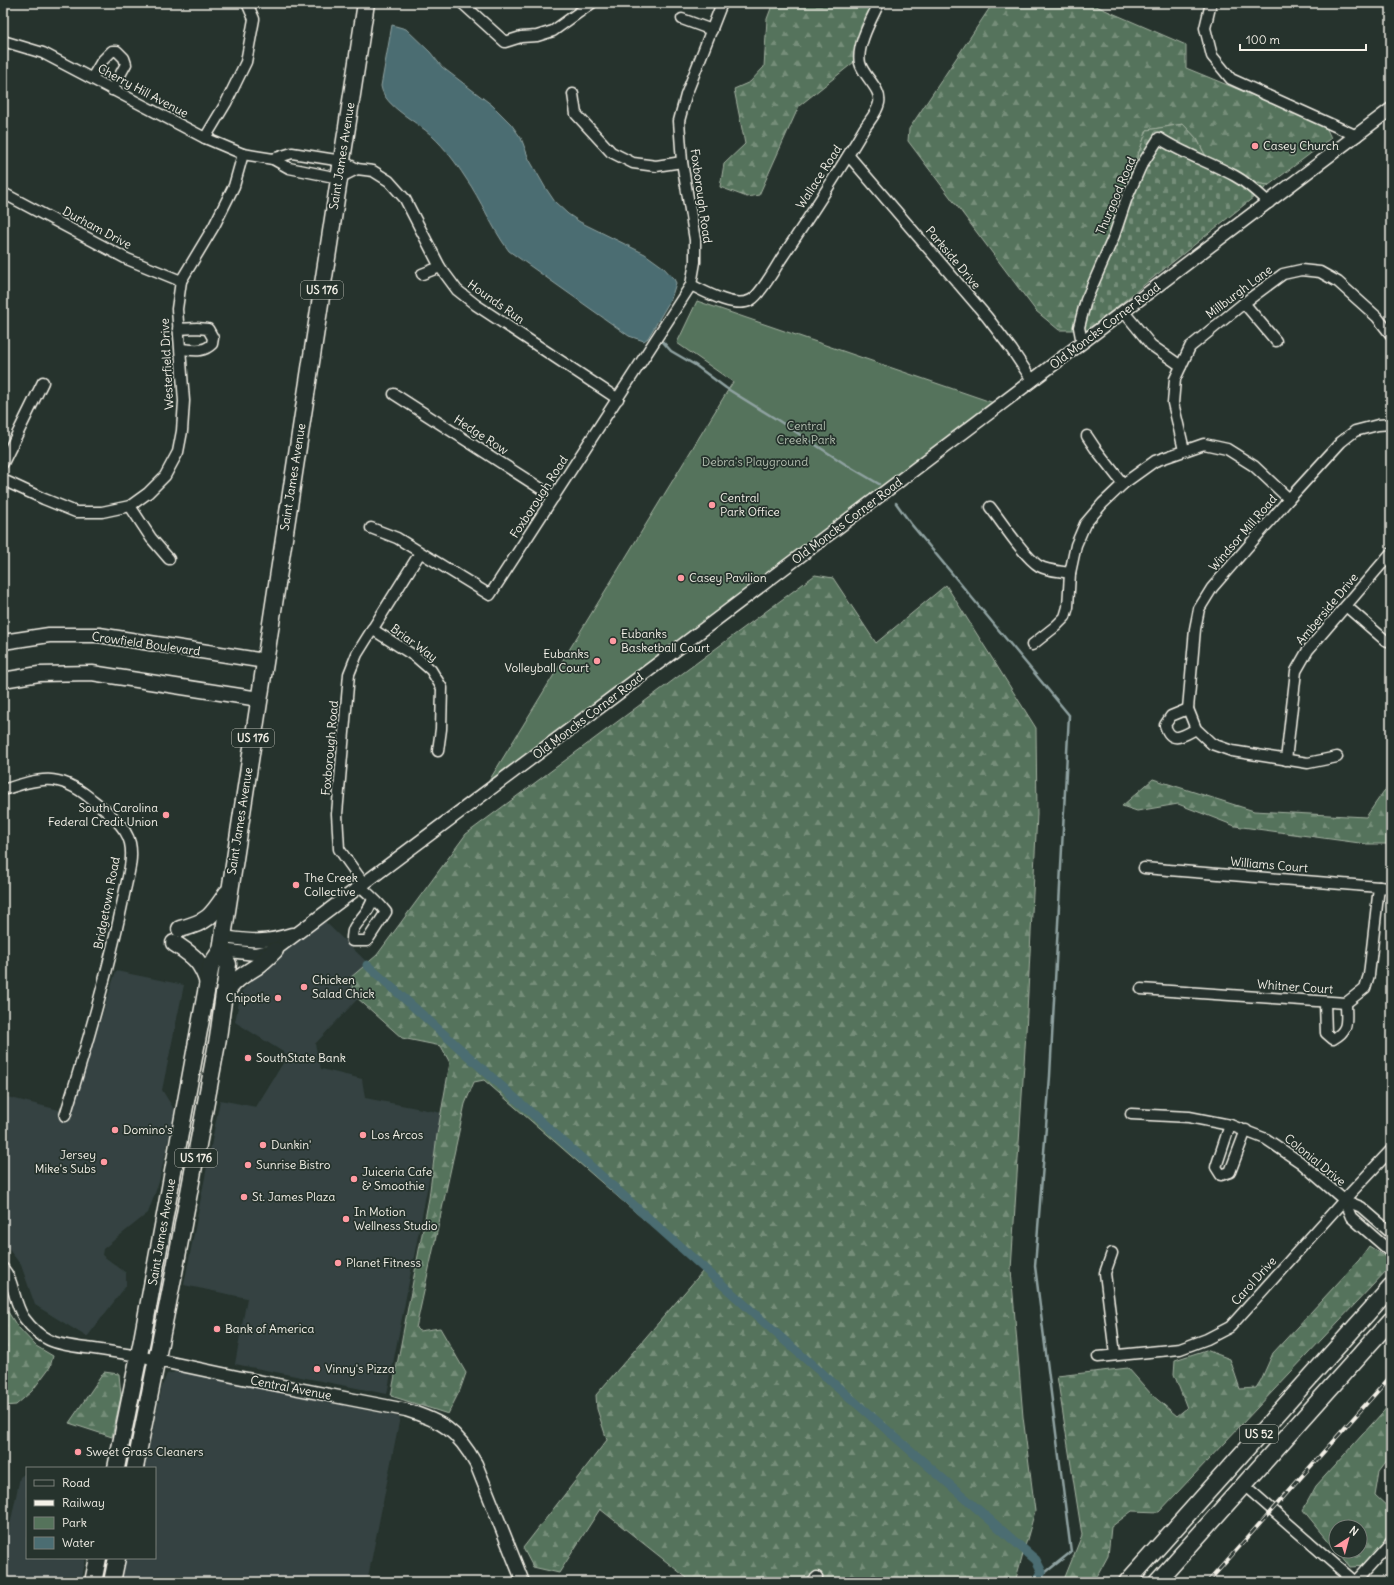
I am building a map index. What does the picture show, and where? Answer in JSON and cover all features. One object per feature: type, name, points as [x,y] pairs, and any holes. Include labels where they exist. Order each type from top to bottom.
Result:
[{"type":"main road","name":"Saint James Avenue","points":[[116,1467],[211,965],[222,944],[366,3]]},
{"type":"main road","name":"Crowfield Boulevard","points":[[3,642],[49,635],[99,635],[265,661]]},
{"type":"main road","points":[[3,680],[39,674],[92,673],[259,699]]},
{"type":"main road","points":[[208,983],[204,971],[196,958],[177,936],[206,921],[214,914],[230,890]]},
{"type":"main road","name":"Saint James Avenue","points":[[135,1467],[206,1105],[224,999],[228,964],[222,944]]},
{"type":"main road","points":[[224,999],[228,988],[275,950]]},
{"type":"main road","name":"US 52","points":[[1127,1582],[1391,1287]]},
{"type":"main road","name":"US 52","points":[[1157,1582],[1391,1320]]},
{"type":"main road","points":[[1189,1512],[1219,1492],[1244,1485],[1243,1464],[1248,1451],[1260,1433]]},
{"type":"main road","points":[[93,1582],[98,1559]]},
{"type":"main road","points":[[112,1582],[117,1559]]},
{"type":"street","points":[[205,138],[226,103],[246,62],[254,19],[247,3]]},
{"type":"street","points":[[462,3],[505,42],[521,37],[537,36],[553,31],[592,3]]},
{"type":"street","name":"Foxborough Road","points":[[373,898],[362,886],[339,849],[337,814],[349,674],[357,654],[420,553],[490,595],[691,285],[696,262],[695,240],[682,162],[679,121],[686,95],[722,3]]},
{"type":"street","name":"Wallace Road","points":[[691,285],[722,299],[739,303],[751,300],[762,288],[849,156],[878,108],[880,100],[877,92],[860,64],[859,52],[879,3]]},
{"type":"street","points":[[1211,3],[1205,28],[1212,56],[1231,79],[1357,136]]},
{"type":"street","points":[[682,19],[712,30]]},
{"type":"street","name":"Cherry Hill Avenue","points":[[3,41],[43,53],[205,138],[243,154],[273,159],[289,168],[339,178]]},
{"type":"street","points":[[92,78],[102,61],[112,51],[117,51],[124,58],[126,64],[112,90]]},
{"type":"street","points":[[573,94],[576,114],[611,152],[633,163],[656,166],[682,162]]},
{"type":"street","name":"Old Moncks Corner Road","points":[[275,950],[664,659],[1391,110]]},
{"type":"street","name":"Thurgood Road","points":[[1082,342],[1079,327],[1086,300],[1114,236],[1126,200],[1141,166],[1159,138],[1173,148],[1234,176],[1254,189],[1269,203]]},
{"type":"street","name":"Cherry Hill Avenue","points":[[273,159],[292,153],[342,161]]},
{"type":"street","name":"Westerfield Drive","points":[[3,480],[44,500],[76,512],[102,512],[130,506],[148,493],[165,476],[178,452],[182,431],[184,401],[177,309],[181,281],[214,226],[234,186],[243,154]]},
{"type":"street","name":"Parkside Drive","points":[[849,156],[986,317],[1012,350],[1032,380]]},
{"type":"street","name":"Hounds Run","points":[[342,161],[357,169],[372,170],[389,181],[405,199],[440,267],[457,290],[476,305],[618,399]]},
{"type":"street","points":[[339,178],[357,169]]},
{"type":"street","name":"Durham Drive","points":[[3,193],[128,259],[181,281]]},
{"type":"street","points":[[422,274],[440,267]]},
{"type":"street","name":"Millburgh Lane","points":[[1184,450],[1173,403],[1175,379],[1190,347],[1244,303],[1283,274],[1301,270],[1320,272],[1338,282],[1377,317],[1391,335]]},
{"type":"street","points":[[1244,303],[1276,341]]},
{"type":"street","points":[[1124,312],[1150,346],[1181,366]]},
{"type":"street","points":[[178,329],[208,329],[213,338],[212,344],[206,350],[181,349]]},
{"type":"street","points":[[3,463],[43,382]]},
{"type":"street","name":"Hedge Row","points":[[394,394],[554,497]]},
{"type":"street","name":"Windsor Mill Road","points":[[1188,710],[1195,629],[1199,609],[1212,588],[1289,499],[1341,442],[1355,431],[1378,425],[1391,424]]},
{"type":"street","points":[[1087,436],[1123,484]]},
{"type":"street","points":[[1032,645],[1065,617],[1068,607],[1070,573],[1076,544],[1085,524],[1103,503],[1123,484],[1155,461],[1204,444],[1227,450],[1254,466],[1289,499]]},
{"type":"street","points":[[130,506],[151,538],[168,559]]},
{"type":"street","points":[[990,507],[1029,557],[1038,565],[1049,570],[1070,573]]},
{"type":"street","points":[[371,528],[397,538],[420,553]]},
{"type":"street","name":"Amberside Drive","points":[[1286,760],[1296,671],[1308,650],[1391,553]]},
{"type":"street","points":[[1346,606],[1385,640],[1391,642]]},
{"type":"street","name":"Briar Way","points":[[372,629],[416,657],[431,670],[442,688],[441,728],[438,751]]},
{"type":"street","points":[[1196,729],[1180,738],[1172,736],[1167,731],[1165,725],[1171,716],[1188,710],[1196,729],[1212,744],[1232,752],[1308,763],[1337,757]]},
{"type":"street","name":"Bridgetown Road","points":[[3,790],[30,781],[47,779],[65,782],[83,793],[105,810],[120,826],[130,842],[130,864],[115,936],[85,1052],[65,1116]]},
{"type":"street","name":"Williams Court","points":[[1144,868],[1391,888]]},
{"type":"street","name":"Whitner Court","points":[[1141,989],[1325,1003],[1346,1003],[1365,988],[1369,975],[1379,887]]},
{"type":"street","points":[[222,944],[273,940],[301,931]]},
{"type":"street","points":[[222,944],[255,954],[275,950]]},
{"type":"street","points":[[1325,1003],[1326,1033],[1332,1039],[1340,1035],[1346,1027],[1346,1003]]},
{"type":"street","name":"Colonial Drive","points":[[1131,1114],[1189,1117],[1230,1125],[1266,1139],[1300,1162],[1344,1200],[1361,1207],[1391,1233]]},
{"type":"street","points":[[1230,1125],[1216,1167],[1221,1175],[1230,1172],[1246,1130]]},
{"type":"street","name":"Carol Drive","points":[[1098,1357],[1180,1348],[1206,1339],[1230,1327],[1391,1150]]},
{"type":"street","name":"Colonial Drive","points":[[1344,1200],[1351,1217],[1391,1252]]},
{"type":"street","points":[[1112,1253],[1105,1273],[1115,1354]]},
{"type":"street","name":"Central Avenue","points":[[3,1268],[13,1288],[16,1302],[24,1318],[35,1330],[49,1340],[73,1347],[138,1356],[406,1410],[430,1418],[447,1427],[466,1446],[476,1464],[523,1582]]},
{"type":"street","points":[[1244,1485],[1355,1582],[1391,1542]]},
{"type":"shaded area","points":[[316,913],[374,969],[368,988],[315,1044],[321,1069],[362,1079],[365,1098],[442,1113],[387,1394],[235,1364],[247,1298],[184,1285],[220,1100],[256,1107],[288,1055],[235,1022],[241,992]]},
{"type":"shaded area","points":[[116,971],[184,985],[162,1090],[175,1111],[159,1182],[148,1213],[103,1249],[102,1255],[126,1273],[126,1286],[87,1337],[35,1305],[21,1265],[3,1242],[3,1096],[71,1113]]},
{"type":"shaded area","points":[[180,1371],[400,1417],[367,1582],[121,1582],[126,1559],[156,1559],[156,1467],[145,1467],[162,1386],[167,1374]]},
{"type":"shaded area","points":[[26,1473],[26,1559],[86,1559],[81,1582],[3,1582],[3,1538],[9,1530],[20,1477]]},
{"type":"green space","points":[[773,3],[874,3],[854,62],[799,106],[759,195],[747,197],[720,187],[724,164],[745,144],[734,89],[750,82],[764,67],[767,19]]},
{"type":"green space","points":[[993,3],[1089,3],[1186,45],[1186,68],[1325,125],[1331,138],[1269,185],[1253,183],[1206,157],[1197,139],[1183,124],[1147,130],[1075,330],[1059,330],[1036,311],[908,141],[909,129]]},
{"type":"green space","points":[[1183,124],[1197,139],[1206,157],[1253,183],[1269,185],[1079,337],[1075,330],[1147,130]]},
{"type":"green space","name":"Central Creek Park","points":[[697,301],[994,403],[484,789],[733,382],[677,343]]},
{"type":"green space","points":[[815,575],[833,578],[876,643],[946,585],[1036,728],[1037,814],[1026,1032],[1011,1270],[1023,1417],[1035,1511],[1015,1582],[692,1582],[600,1509],[559,1573],[533,1567],[523,1548],[607,1440],[597,1409],[596,1395],[703,1271],[484,1080],[474,1082],[465,1104],[416,1328],[419,1331],[440,1328],[466,1373],[460,1390],[448,1414],[391,1396],[429,1198],[437,1135],[450,1063],[441,1046],[402,1038],[355,996],[350,978],[377,955],[466,834]]},
{"type":"green space","points":[[1153,779],[1254,811],[1366,817],[1384,791],[1391,785],[1391,844],[1367,844],[1235,826],[1178,804],[1137,811],[1122,806]]},
{"type":"green space","points":[[1369,1246],[1385,1256],[1388,1269],[1159,1512],[1132,1511],[1111,1527],[1108,1556],[1094,1582],[1063,1582],[1082,1535],[1057,1376],[1128,1368],[1152,1395],[1177,1416],[1187,1408],[1174,1374],[1175,1360],[1206,1350],[1230,1359],[1240,1389],[1256,1388],[1273,1353],[1359,1260]]},
{"type":"green space","points":[[3,1304],[17,1326],[36,1346],[53,1356],[50,1367],[32,1391],[16,1405],[3,1406]]},
{"type":"green space","points":[[104,1372],[119,1374],[121,1396],[112,1437],[69,1423]]},
{"type":"green space","points":[[1391,1403],[1391,1455],[1379,1471],[1375,1495],[1391,1510],[1391,1532],[1366,1566],[1350,1567],[1344,1559],[1368,1559],[1368,1519],[1328,1519],[1328,1540],[1303,1510],[1316,1486]]},
{"type":"water","points":[[392,25],[406,29],[430,52],[442,67],[492,105],[511,124],[521,138],[529,159],[545,187],[555,202],[568,214],[580,222],[645,254],[663,267],[674,279],[676,283],[671,299],[648,338],[644,341],[629,336],[509,251],[497,233],[477,195],[450,156],[426,130],[394,107],[383,94],[381,86]]},
{"type":"waterway","points":[[663,342],[671,351],[695,365],[726,388],[879,484]]},
{"type":"waterway","points":[[896,503],[911,524],[1069,715],[1050,1076],[1035,1266],[1071,1552],[1036,1580]]},
{"type":"waterway","points":[[367,965],[785,1341],[1036,1560],[1042,1572],[1036,1582]]},
{"type":"railway","points":[[1208,1582],[1391,1376]]},
{"type":"place","name":"Casey Church","points":[[1255,146]]},
{"type":"place","name":"Central Park Office","points":[[712,505]]},
{"type":"place","name":"Casey Pavilion","points":[[681,578]]},
{"type":"place","name":"Eubanks Basketball Court","points":[[613,641]]},
{"type":"place","name":"Eubanks Volleyball Court","points":[[597,661]]},
{"type":"place","name":"South Carolina Federal Credit Union","points":[[166,815]]},
{"type":"place","name":"The Creek Collective","points":[[296,885]]},
{"type":"place","name":"Chicken Salad Chick","points":[[304,987]]},
{"type":"place","name":"Chipotle","points":[[278,998]]},
{"type":"place","name":"SouthState Bank","points":[[248,1058]]},
{"type":"place","name":"Domino's","points":[[115,1130]]},
{"type":"place","name":"Los Arcos","points":[[363,1135]]},
{"type":"place","name":"Dunkin'","points":[[263,1145]]},
{"type":"place","name":"Jersey Mike's Subs","points":[[104,1162]]},
{"type":"place","name":"Sunrise Bistro","points":[[248,1165]]},
{"type":"place","name":"Juiceria Cafe & Smoothie","points":[[354,1179]]},
{"type":"place","name":"St. James Plaza","points":[[244,1197]]},
{"type":"place","name":"In Motion Wellness Studio","points":[[346,1219]]},
{"type":"place","name":"Planet Fitness","points":[[338,1263]]},
{"type":"place","name":"Bank of America","points":[[217,1329]]},
{"type":"place","name":"Vinny's Pizza","points":[[317,1369]]},
{"type":"place","name":"Sweet Grass Cleaners","points":[[78,1452]]},
{"type":"park label","name":"Debra's Playground","points":[[755,462]]}]
